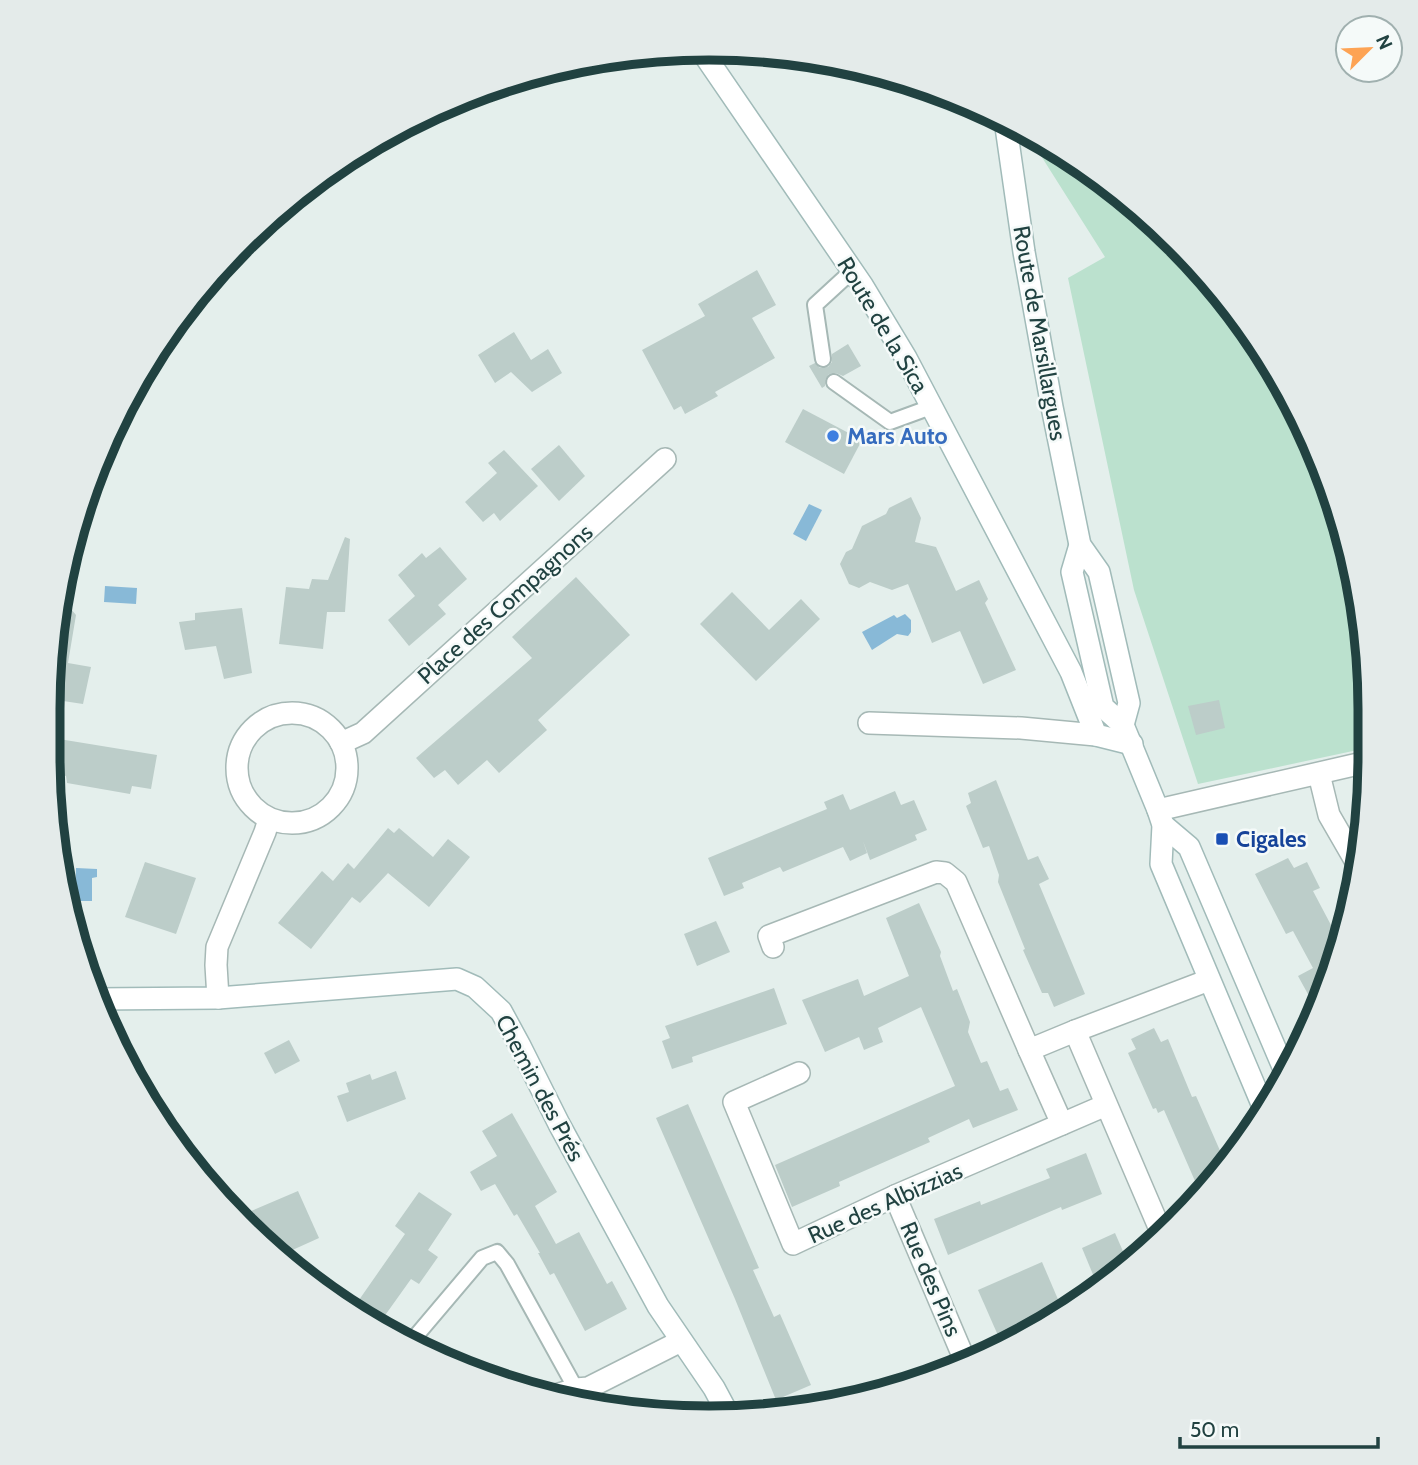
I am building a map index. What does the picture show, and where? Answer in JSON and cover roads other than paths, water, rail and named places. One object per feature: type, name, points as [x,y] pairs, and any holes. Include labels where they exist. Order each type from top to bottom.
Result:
[{"type":"street","name":"Route de la Sica","points":[[708,60],[852,271],[906,358],[1070,672],[1096,735]]},
{"type":"street","name":"Route de Marsillargues","points":[[1007,132],[1026,265],[1080,545],[1072,572],[1103,707],[1127,734],[1161,817]]},
{"type":"street","name":"Place des Compagnons","points":[[341,743],[363,733],[664,459]]},
{"type":"street","points":[[293,712],[313,716],[329,727],[341,743],[347,761],[346,781],[338,799],[324,813],[307,821],[288,823],[269,819],[255,810],[245,797],[237,779],[237,759],[244,740],[256,725],[274,716],[293,712]]},
{"type":"street","points":[[869,723],[1096,735],[1127,734]]},
{"type":"street","points":[[1161,817],[1358,764]]},
{"type":"street","points":[[1319,774],[1329,816],[1351,853]]},
{"type":"street","points":[[1161,817],[1189,847],[1281,1062]]},
{"type":"street","points":[[1161,817],[1161,864],[1260,1099]]},
{"type":"street","points":[[218,998],[217,947],[269,819]]},
{"type":"street","points":[[773,947],[769,936],[936,872],[945,873],[956,882],[1062,1124]]},
{"type":"street","points":[[1029,1050],[1209,980],[1244,972]]},
{"type":"street","name":"Chemin des Prés","points":[[107,999],[218,998],[457,979],[475,987],[501,1011],[658,1306],[723,1405]]},
{"type":"street","points":[[1075,1031],[1158,1224]]},
{"type":"street","name":"Rue des Albizzias","points":[[799,1073],[734,1102],[793,1244],[895,1196],[1106,1105]]},
{"type":"street","name":"Rue des Pins","points":[[895,1196],[963,1354]]},
{"type":"street","points":[[571,1390],[588,1388],[681,1341]]},
{"type":"lane","points":[[822,359],[815,305],[852,271]]},
{"type":"lane","points":[[834,382],[890,422],[931,407]]},
{"type":"lane","points":[[416,1336],[482,1258],[498,1252],[576,1389]]},
{"type":"water","points":[[809,504],[822,510],[806,541],[793,534]]},
{"type":"water","points":[[105,586],[137,588],[136,604],[104,602]]},
{"type":"water","points":[[905,614],[911,620],[911,632],[908,636],[897,634],[872,650],[862,632],[894,615],[897,618]]},
{"type":"water","points":[[76,868],[97,869],[97,877],[92,878],[92,901],[76,901]]},
{"type":"place","name":"Mars Auto","points":[[833,436]]},
{"type":"place","name":"Cigales","points":[[1222,839]]}]
